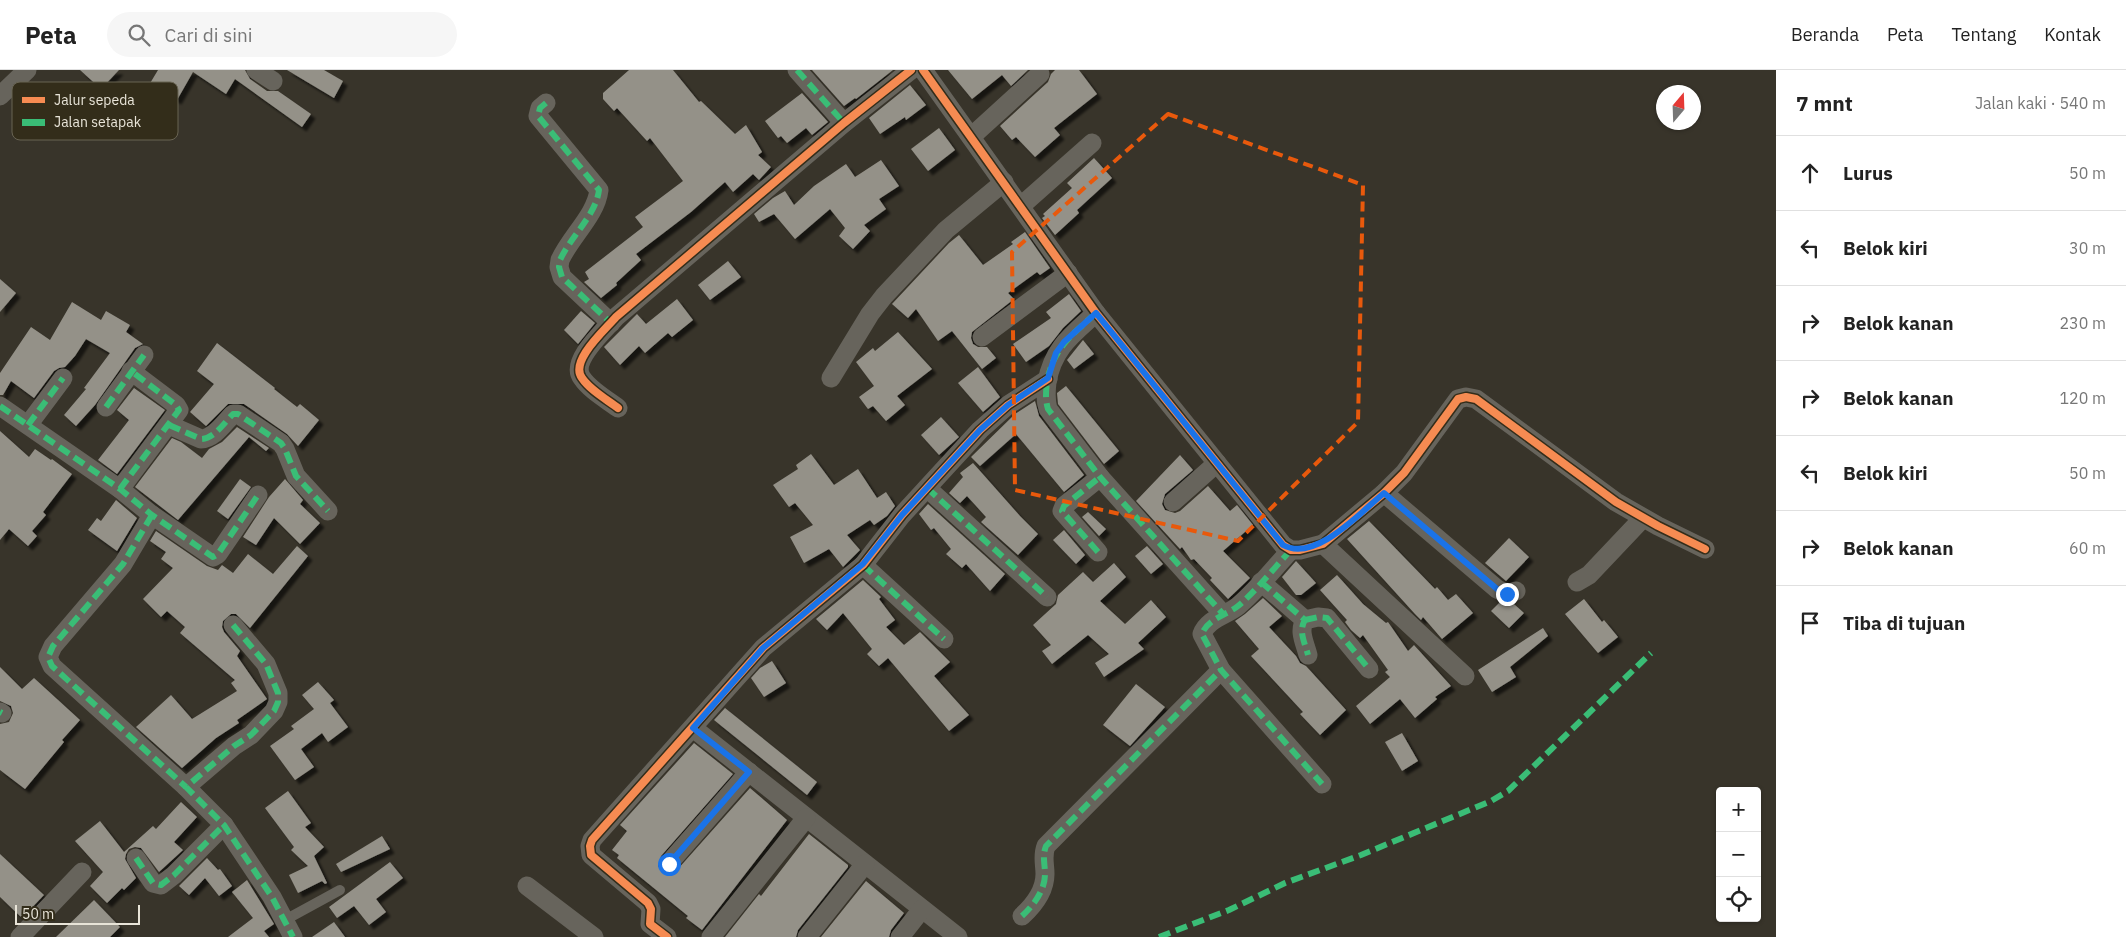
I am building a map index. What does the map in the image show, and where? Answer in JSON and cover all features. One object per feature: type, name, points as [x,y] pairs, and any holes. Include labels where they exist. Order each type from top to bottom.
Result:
[{"type":"street","points":[[15,82],[27,70]]},
{"type":"street","points":[[256,70],[273,81]]},
{"type":"street","points":[[797,70],[844,123]]},
{"type":"street","points":[[618,408],[585,381],[579,372],[584,354],[611,323],[844,123],[911,70]]},
{"type":"street","points":[[923,70],[1096,313],[1283,545],[1291,550],[1300,550],[1323,544],[1384,493],[1404,473],[1458,399],[1470,396],[1591,485],[1643,518],[1705,549]]},
{"type":"street","points":[[971,137],[1040,74]]},
{"type":"street","points":[[0,96],[12,84]]},
{"type":"street","points":[[546,103],[540,108],[538,116],[599,190],[597,200],[560,260],[559,267],[562,277],[611,323]]},
{"type":"street","points":[[1021,206],[1092,143]]},
{"type":"street","points":[[831,378],[870,314],[884,296],[946,230],[1004,182]]},
{"type":"street","points":[[982,337],[1068,273]]},
{"type":"street","points":[[1096,313],[1064,342],[1056,353],[1048,378],[1045,401],[1048,409],[1100,477],[1223,614]]},
{"type":"street","points":[[106,407],[130,371],[144,355]]},
{"type":"street","points":[[120,489],[179,412],[178,407],[130,371]]},
{"type":"street","points":[[28,425],[63,378]]},
{"type":"street","points":[[667,937],[644,931],[651,906],[591,855],[590,846],[592,840],[763,648],[863,564],[902,515],[980,430],[1008,405],[1048,378]]},
{"type":"street","points":[[1,409],[28,425],[120,489],[152,515],[213,557],[218,554],[258,495]]},
{"type":"street","points":[[169,425],[201,439],[206,439],[233,414],[239,414],[280,443],[285,449],[296,476],[328,511]]},
{"type":"street","points":[[1173,502],[1217,463]]},
{"type":"street","points":[[1098,552],[1062,511],[1064,506],[1100,477]]},
{"type":"street","points":[[927,488],[1048,597]]},
{"type":"street","points":[[1384,493],[1497,589],[1507,594],[1516,591]]},
{"type":"street","points":[[152,515],[123,564],[53,646],[48,657],[52,666],[186,787],[224,824],[272,897],[289,929]]},
{"type":"street","points":[[1577,582],[1589,575],[1643,518]]},
{"type":"street","points":[[1323,544],[1465,676]]},
{"type":"street","points":[[1291,550],[1238,606],[1204,628],[1202,634],[1221,670],[1322,784]]},
{"type":"street","points":[[863,564],[944,639]]},
{"type":"street","points":[[1261,582],[1305,620]]},
{"type":"street","points":[[1308,655],[1302,625],[1305,620],[1318,617],[1327,618],[1370,669]]},
{"type":"street","points":[[186,787],[234,746],[250,735],[274,711],[278,702],[278,694],[266,664],[233,626]]},
{"type":"street","points":[[1022,916],[1031,907],[1043,886],[1045,876],[1043,853],[1046,846],[1221,670]]},
{"type":"street","points":[[693,728],[958,937]]},
{"type":"street","points":[[669,864],[749,772]]},
{"type":"street","points":[[711,937],[806,818]]},
{"type":"street","points":[[136,858],[153,883],[161,885],[174,875],[224,824]]},
{"type":"street","points":[[807,937],[864,864]]},
{"type":"street","points":[[20,937],[82,872]]},
{"type":"street","points":[[527,886],[594,937]]},
{"type":"street","points":[[900,937],[922,909]]},
{"type":"lane","points":[[289,929],[340,890]]},
{"type":"highlighted area","points":[[1168,114],[1363,185],[1358,422],[1238,541],[1015,490],[1012,252]]},
{"type":"building","points":[[80,70],[119,70],[108,82],[93,82]]},
{"type":"building","points":[[158,70],[245,70],[250,79],[267,91],[278,91],[311,114],[302,127],[235,79],[226,94],[193,72],[178,98],[178,82],[151,82]]},
{"type":"building","points":[[287,70],[324,70],[343,81],[334,98]]},
{"type":"building","points":[[629,70],[673,70],[699,102],[701,101],[735,134],[746,125],[762,152],[758,155],[771,167],[759,180],[753,174],[733,192],[725,182],[691,212],[636,254],[641,260],[616,283],[617,285],[601,298],[584,282],[589,279],[585,272],[643,227],[635,217],[683,181],[650,138],[647,141],[617,108],[614,111],[603,99],[603,93]]},
{"type":"building","points":[[812,70],[893,70],[844,106]]},
{"type":"building","points":[[948,70],[1028,70],[1011,86],[1002,75],[972,99]]},
{"type":"building","points":[[1055,70],[1079,70],[1097,94],[1054,128],[1060,135],[1035,157],[1016,137],[1012,140],[1000,126],[1048,82]]},
{"type":"building","points":[[910,85],[926,105],[906,120],[905,117],[880,134],[869,118]]},
{"type":"building","points":[[802,93],[828,122],[812,135],[806,128],[787,143],[781,136],[778,138],[765,121]]},
{"type":"building","points":[[939,128],[955,150],[928,171],[911,149]]},
{"type":"building","points":[[1094,158],[1112,178],[1077,210],[1079,213],[1055,235],[1042,218],[1045,216],[1043,214],[1072,188],[1067,183]]},
{"type":"building","points":[[881,160],[899,186],[879,199],[886,209],[864,225],[870,231],[853,249],[839,236],[845,228],[830,209],[795,239],[774,214],[759,222],[754,214],[773,198],[785,191],[794,205],[814,186],[846,164],[855,177]]},
{"type":"building","points":[[1025,232],[1050,268],[1040,275],[1037,272],[1008,293],[1014,299],[972,332],[973,344],[978,347],[987,347],[996,358],[982,369],[952,331],[938,341],[916,309],[908,318],[892,304],[949,243],[959,235],[983,265],[1013,244],[1011,242]]},
{"type":"building","points":[[728,261],[741,277],[710,300],[698,285]]},
{"type":"building","points":[[0,279],[16,293],[0,312]]},
{"type":"building","points":[[1069,294],[1081,311],[1063,328],[1049,346],[1026,362],[1013,344],[1051,318],[1046,312]]},
{"type":"building","points":[[677,299],[693,320],[672,337],[668,333],[645,353],[639,346],[620,365],[604,347],[637,314],[646,324]]},
{"type":"building","points":[[72,302],[101,320],[106,311],[130,325],[126,332],[143,344],[135,348],[95,405],[76,426],[64,415],[86,389],[84,388],[110,353],[86,339],[75,356],[65,367],[54,371],[34,398],[11,381],[3,395],[0,395],[0,373],[31,327],[50,340]]},
{"type":"building","points":[[581,311],[595,323],[578,344],[564,330]]},
{"type":"building","points":[[898,332],[932,369],[897,396],[905,405],[886,421],[873,406],[868,409],[859,397],[874,386],[856,362],[873,348],[875,351]]},
{"type":"building","points":[[1083,340],[1094,354],[1074,369],[1067,360]]},
{"type":"building","points":[[217,343],[297,407],[300,404],[319,420],[298,446],[287,434],[244,404],[228,404],[206,426],[190,412],[214,384],[197,371]]},
{"type":"building","points":[[978,367],[1000,397],[983,412],[958,383]]},
{"type":"building","points":[[1066,386],[1119,451],[1104,464],[1058,404],[1057,393]]},
{"type":"building","points":[[134,388],[165,410],[117,474],[98,460],[129,420],[117,410]]},
{"type":"building","points":[[1035,401],[1039,416],[1084,475],[1064,492],[1016,434],[980,466],[971,457],[1015,414]]},
{"type":"building","points":[[941,417],[959,437],[939,455],[921,435]]},
{"type":"building","points":[[237,427],[269,448],[266,451],[249,437],[178,520],[135,487],[172,438],[181,442],[202,458],[209,449],[222,442]]},
{"type":"building","points":[[0,431],[29,457],[35,449],[72,474],[43,512],[46,515],[32,531],[37,536],[28,546],[9,529],[0,540]]},
{"type":"building","points":[[811,454],[834,485],[858,469],[877,498],[886,492],[895,506],[887,516],[874,525],[870,520],[847,535],[860,550],[843,567],[829,549],[804,563],[790,537],[813,525],[795,503],[789,507],[773,485],[798,469],[796,465]]},
{"type":"building","points":[[1180,455],[1193,470],[1165,494],[1162,504],[1165,510],[1175,513],[1180,511],[1208,486],[1230,511],[1237,505],[1253,525],[1223,551],[1250,578],[1228,599],[1210,580],[1212,578],[1194,559],[1191,560],[1182,547],[1180,549],[1136,501]]},
{"type":"building","points":[[973,463],[1038,534],[1018,555],[981,522],[986,517],[967,496],[960,503],[949,493],[963,477],[960,473]]},
{"type":"building","points":[[240,479],[251,487],[228,519],[217,511]]},
{"type":"building","points":[[285,479],[303,500],[300,504],[320,523],[300,544],[274,518],[256,545],[243,537],[269,497]]},
{"type":"building","points":[[116,500],[137,518],[117,551],[88,530],[97,518],[101,521]]},
{"type":"building","points":[[928,504],[1005,574],[990,591],[966,564],[962,568],[946,554],[951,549],[934,528],[931,530],[919,514]]},
{"type":"building","points":[[1088,512],[1106,529],[1099,536],[1082,517]]},
{"type":"building","points":[[1369,521],[1435,589],[1437,587],[1448,600],[1456,594],[1473,613],[1442,639],[1423,617],[1421,620],[1415,614],[1347,539]]},
{"type":"building","points":[[1064,530],[1085,555],[1076,564],[1053,540]]},
{"type":"building","points":[[156,531],[207,566],[218,570],[222,565],[233,573],[248,554],[273,574],[297,546],[308,556],[250,628],[236,614],[231,614],[223,621],[222,627],[224,632],[240,651],[237,656],[267,699],[237,720],[239,723],[216,738],[182,768],[136,727],[171,695],[192,719],[237,691],[231,683],[235,680],[180,633],[185,627],[167,611],[161,617],[143,599],[173,568],[161,559],[166,552],[150,541]]},
{"type":"building","points":[[1509,538],[1529,557],[1506,581],[1485,563]]},
{"type":"building","points":[[1147,546],[1163,564],[1151,574],[1135,556]]},
{"type":"building","points":[[1296,561],[1316,583],[1301,595],[1296,595],[1282,577]]},
{"type":"building","points":[[1114,563],[1126,577],[1100,601],[1125,624],[1151,600],[1166,617],[1138,643],[1144,649],[1104,677],[1095,663],[1109,654],[1088,635],[1052,664],[1042,651],[1051,645],[1033,625],[1056,604],[1058,595],[1083,572],[1093,582]]},
{"type":"building","points":[[1337,575],[1363,604],[1386,623],[1388,622],[1408,651],[1414,645],[1451,686],[1435,697],[1437,699],[1415,718],[1400,699],[1370,724],[1356,706],[1390,677],[1385,672],[1388,670],[1363,635],[1360,638],[1351,630],[1345,622],[1347,620],[1320,590]]},
{"type":"building","points":[[863,580],[881,597],[879,599],[895,620],[886,627],[904,645],[920,632],[950,662],[934,676],[969,715],[949,731],[888,658],[879,666],[867,654],[872,649],[843,613],[827,630],[816,619]]},
{"type":"building","points":[[1263,598],[1282,616],[1269,627],[1296,656],[1300,663],[1306,666],[1346,710],[1320,735],[1300,714],[1303,712],[1251,656],[1259,649],[1235,621]]},
{"type":"building","points":[[1584,599],[1602,622],[1604,620],[1618,637],[1598,653],[1565,614]]},
{"type":"building","points":[[1499,603],[1514,604],[1524,613],[1509,628],[1491,611]]},
{"type":"building","points":[[1543,628],[1548,636],[1510,667],[1516,677],[1492,692],[1478,670]]},
{"type":"building","points":[[772,661],[786,683],[764,697],[751,678],[760,668]]},
{"type":"building","points":[[0,667],[22,689],[34,678],[80,720],[62,740],[64,742],[25,789],[0,770],[0,724],[9,722],[13,713],[11,706],[0,701]]},
{"type":"building","points":[[318,682],[334,700],[330,703],[348,727],[328,742],[322,733],[301,749],[314,767],[295,780],[270,746],[294,729],[291,726],[314,709],[302,695]]},
{"type":"building","points":[[1136,684],[1165,707],[1130,746],[1103,725]]},
{"type":"building","points":[[725,708],[817,782],[807,795],[714,720]]},
{"type":"building","points":[[1402,733],[1418,761],[1402,771],[1385,742]]},
{"type":"building","points":[[694,743],[733,774],[661,856],[658,866],[662,872],[672,874],[677,870],[750,788],[787,820],[702,930],[686,918],[688,916],[617,858],[619,855],[612,850],[627,831],[620,825]]},
{"type":"building","points":[[288,791],[311,823],[305,827],[324,847],[314,856],[327,883],[325,884],[322,881],[298,893],[289,875],[308,866],[291,850],[294,847],[265,808]]},
{"type":"building","points":[[181,802],[197,817],[174,842],[183,850],[159,872],[141,848],[129,849],[125,859],[136,878],[124,890],[122,888],[107,903],[90,886],[103,872],[75,841],[100,821],[124,852],[153,826],[156,829]]},
{"type":"building","points":[[809,834],[848,865],[848,867],[798,930],[796,937],[725,937],[759,894],[761,896]]},
{"type":"building","points":[[382,836],[390,849],[341,872],[336,864]]},
{"type":"building","points":[[0,854],[44,895],[22,918],[0,897]]},
{"type":"building","points":[[207,858],[218,870],[220,869],[232,886],[219,896],[205,878],[189,895],[179,886]]},
{"type":"building","points":[[390,862],[403,878],[376,899],[386,912],[369,925],[354,906],[337,918],[329,907]]},
{"type":"building","points":[[247,880],[274,924],[264,931],[269,937],[228,937],[253,918],[232,892]]},
{"type":"building","points":[[866,881],[904,913],[891,930],[889,937],[821,937]]},
{"type":"building","points":[[94,900],[120,927],[110,937],[56,937]]},
{"type":"building","points":[[334,922],[345,937],[312,937]]},
{"type":"marked path","points":[[797,70],[844,123]]},
{"type":"marked path","points":[[546,103],[540,108],[538,116],[599,190],[593,208],[565,251],[560,260],[559,267],[562,277],[611,323]]},
{"type":"marked path","points":[[1096,313],[1065,343],[1054,360],[1047,382],[1046,398],[1048,409],[1100,477],[1223,614]]},
{"type":"marked path","points":[[106,407],[144,355]]},
{"type":"marked path","points":[[120,489],[179,410],[176,405],[131,371]]},
{"type":"marked path","points":[[28,425],[63,378]]},
{"type":"marked path","points":[[0,406],[120,489],[152,515],[213,557],[218,554],[258,495]]},
{"type":"marked path","points":[[169,425],[201,439],[210,436],[218,430],[233,414],[238,414],[281,443],[296,476],[328,511]]},
{"type":"marked path","points":[[1098,552],[1062,511],[1064,506],[1100,477]]},
{"type":"marked path","points":[[927,488],[1047,597]]},
{"type":"marked path","points":[[152,515],[123,564],[53,646],[48,657],[52,666],[186,787]]},
{"type":"marked path","points":[[1291,550],[1245,600],[1213,621],[1202,634],[1221,670],[1322,784]]},
{"type":"marked path","points":[[863,565],[944,639]]},
{"type":"marked path","points":[[1261,582],[1305,620],[1302,633],[1308,655]]},
{"type":"marked path","points":[[1305,620],[1318,617],[1327,618],[1369,669]]},
{"type":"marked path","points":[[233,625],[266,664],[278,693],[278,702],[274,711],[251,735],[234,746],[186,787],[224,825],[272,897],[293,937]]},
{"type":"marked path","points":[[1159,937],[1229,910],[1285,883],[1361,855],[1491,801],[1508,791],[1651,653]]},
{"type":"marked path","points":[[1022,916],[1035,902],[1043,886],[1045,880],[1044,853],[1046,846],[1221,670]]},
{"type":"marked path","points":[[136,858],[153,883],[161,885],[174,875],[224,825]]},
{"type":"cycle path","points":[[618,408],[589,386],[579,371],[584,354],[597,337],[616,317],[844,123],[911,70]]},
{"type":"cycle path","points":[[923,70],[1096,313],[1283,545],[1291,550],[1300,550],[1323,544],[1384,493],[1404,473],[1458,399],[1466,397],[1476,399],[1616,502],[1658,526],[1705,549]]},
{"type":"cycle path","points":[[667,937],[650,924],[651,909],[648,903],[591,855],[590,846],[592,840],[763,648],[863,565],[902,515],[980,430],[1008,405],[1048,379]]},
{"type":"route","points":[[669,864],[749,772],[693,728],[763,648],[863,564],[902,515],[980,430],[1008,405],[1048,378],[1056,353],[1064,342],[1096,313],[1283,545],[1291,550],[1300,550],[1323,544],[1384,493],[1497,589],[1507,594]]}]
